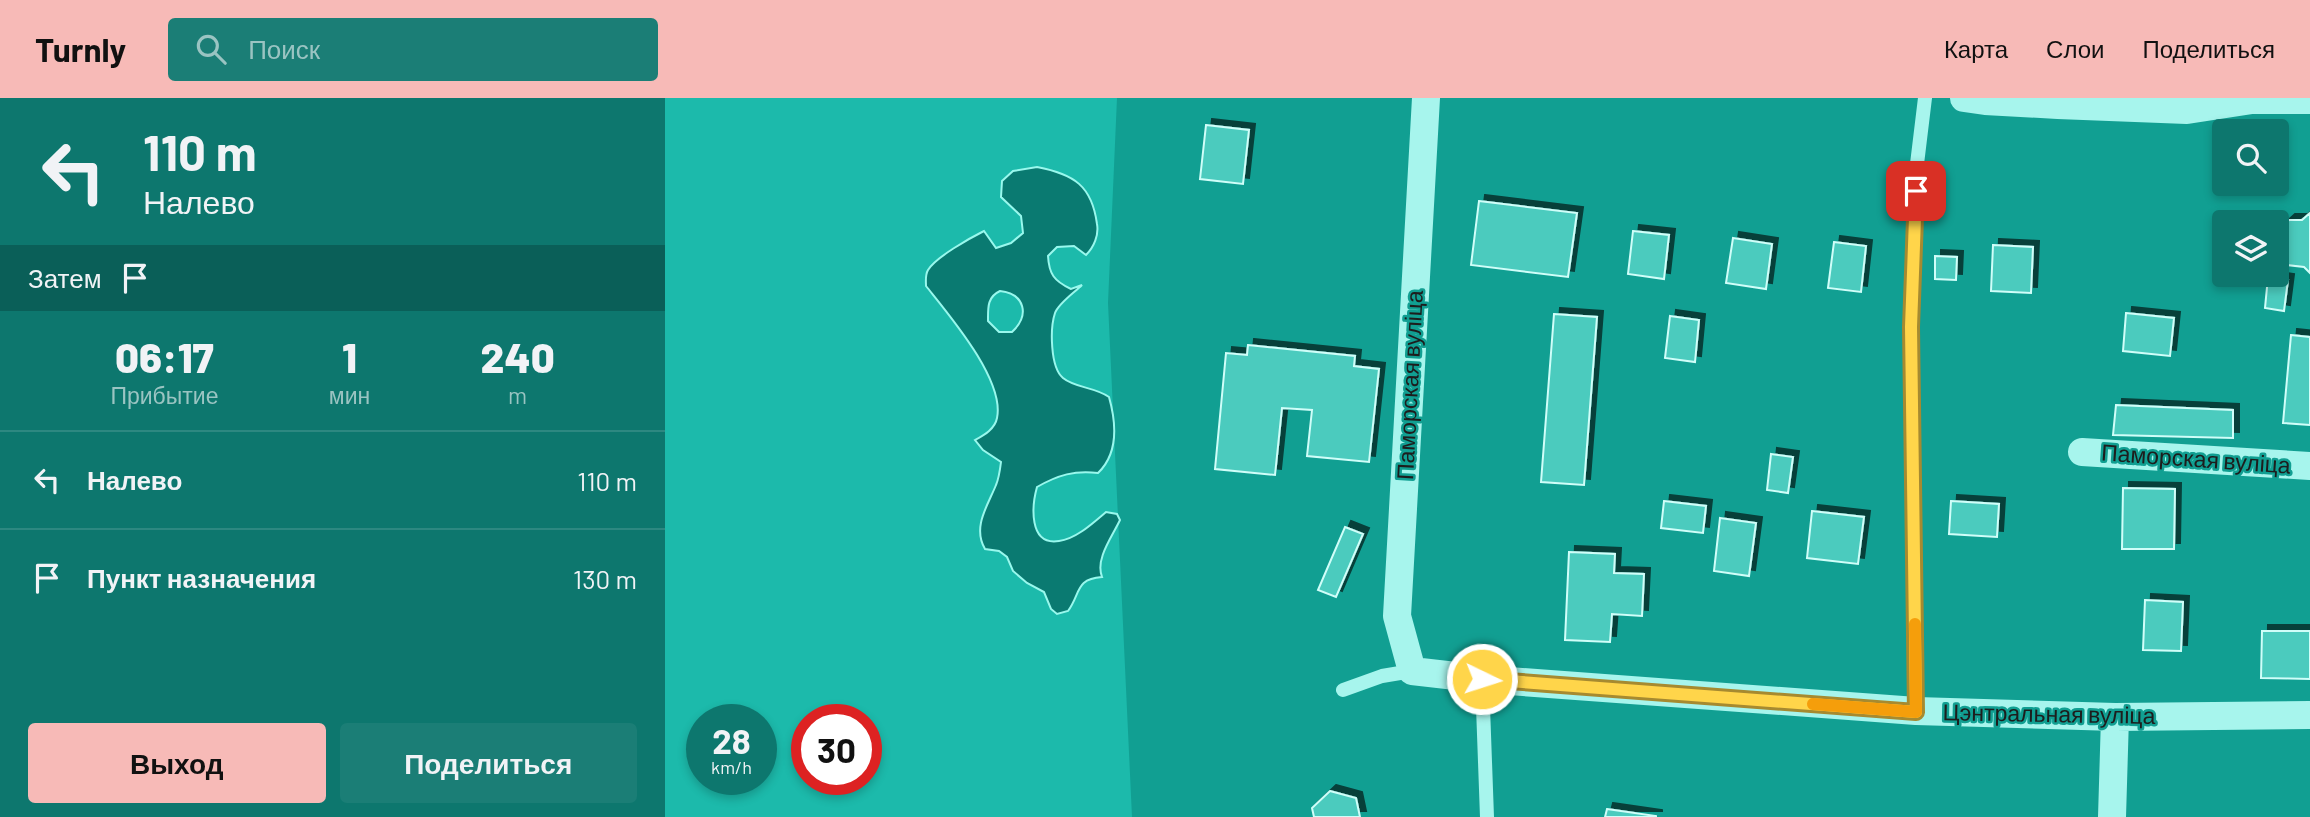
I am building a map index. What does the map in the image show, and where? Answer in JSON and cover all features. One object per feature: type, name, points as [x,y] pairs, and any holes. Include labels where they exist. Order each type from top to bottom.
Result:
[{"type":"street","name":"Паморская вуліца","points":[[1412,671],[1397,616],[1426,98]]},
{"type":"street","points":[[1964,98],[1985,102],[2187,110],[2252,100],[2310,100]]},
{"type":"street","name":"Паморская вуліца","points":[[2082,452],[2310,466]]},
{"type":"street","name":"Цэнтральная вуліца","points":[[1412,671],[1482,679],[1916,712],[2115,717],[2310,715]]},
{"type":"street","points":[[2112,817],[2115,717]]},
{"type":"lane","points":[[1916,712],[1911,327],[1917,164],[1925,98]]},
{"type":"lane","points":[[1343,690],[1382,676],[1412,671]]},
{"type":"lane","points":[[1482,679],[1487,817]]},
{"type":"green space","points":[[665,98],[1117,98],[1108,303],[1132,817],[665,817]]},
{"type":"water","points":[[1037,167],[1071,178],[1086,191],[1091,200],[1097,228],[1095,241],[1086,255],[1074,246],[1057,247],[1048,256],[1051,272],[1060,283],[1071,289],[1082,285],[1055,313],[1052,347],[1053,357],[1063,378],[1109,397],[1114,427],[1113,447],[1098,473],[1067,474],[1037,487],[1034,513],[1037,531],[1049,541],[1072,537],[1106,512],[1117,514],[1120,520],[1103,556],[1100,570],[1102,577],[1093,578],[1083,584],[1068,611],[1057,614],[1051,609],[1044,592],[1013,571],[1007,557],[999,551],[985,549],[981,541],[983,516],[997,482],[1001,462],[983,450],[975,440],[994,425],[997,403],[993,385],[984,367],[926,286],[926,274],[938,259],[978,234],[984,231],[996,248],[1011,243],[1023,233],[1021,216],[1001,197],[1002,181],[1013,171]],"holes":[[[1000,291],[1020,301],[1023,312],[1012,332],[999,332],[988,321],[989,303]]]},
{"type":"building","points":[[1206,125],[1249,130],[1243,184],[1200,179]]},
{"type":"building","points":[[1479,201],[1577,213],[1568,277],[1471,265]]},
{"type":"building","points":[[2310,213],[2310,273],[2304,267],[2289,265],[2289,220],[2302,220]]},
{"type":"building","points":[[1633,231],[1669,235],[1664,279],[1628,274]]},
{"type":"building","points":[[1733,238],[1772,244],[1766,289],[1726,283]]},
{"type":"building","points":[[1834,242],[1866,246],[1861,292],[1828,288]]},
{"type":"building","points":[[1993,245],[2033,247],[2031,293],[1991,291]]},
{"type":"building","points":[[1935,256],[1957,257],[1956,280],[1935,279]]},
{"type":"building","points":[[2267,287],[2287,287],[2284,311],[2265,308]]},
{"type":"building","points":[[2126,313],[2174,318],[2170,356],[2123,351]]},
{"type":"building","points":[[1554,314],[1597,317],[1584,485],[1541,482]]},
{"type":"building","points":[[1670,316],[1699,320],[1695,362],[1665,358]]},
{"type":"building","points":[[2291,335],[2310,337],[2310,425],[2283,423]]},
{"type":"building","points":[[1248,345],[1355,356],[1354,366],[1379,369],[1369,462],[1307,456],[1312,410],[1282,408],[1275,475],[1215,469],[1226,353],[1247,355]]},
{"type":"building","points":[[2116,405],[2233,410],[2233,438],[2113,435]]},
{"type":"building","points":[[1771,454],[1793,457],[1788,493],[1767,490]]},
{"type":"building","points":[[2123,488],[2175,489],[2174,549],[2122,549]]},
{"type":"building","points":[[1664,501],[1706,506],[1703,533],[1661,528]]},
{"type":"building","points":[[1951,501],[1999,504],[1997,537],[1949,534]]},
{"type":"building","points":[[1812,511],[1864,517],[1858,564],[1807,558]]},
{"type":"building","points":[[1720,518],[1756,523],[1749,576],[1714,571]]},
{"type":"building","points":[[1345,527],[1363,534],[1336,597],[1318,590]]},
{"type":"building","points":[[1569,552],[1615,554],[1614,573],[1644,574],[1642,616],[1612,614],[1610,642],[1565,640]]},
{"type":"building","points":[[2145,600],[2183,602],[2181,651],[2143,650]]},
{"type":"building","points":[[2262,631],[2310,631],[2310,679],[2261,678]]},
{"type":"building","points":[[1330,791],[1356,798],[1360,817],[1314,817],[1312,808]]},
{"type":"building","points":[[1607,809],[1656,816],[1656,817],[1605,817]]},
{"type":"slow traffic","points":[[1813,704],[1916,712],[1915,624]]},
{"type":"route","points":[[1482,679],[1916,712],[1911,327],[1916,191]]}]
